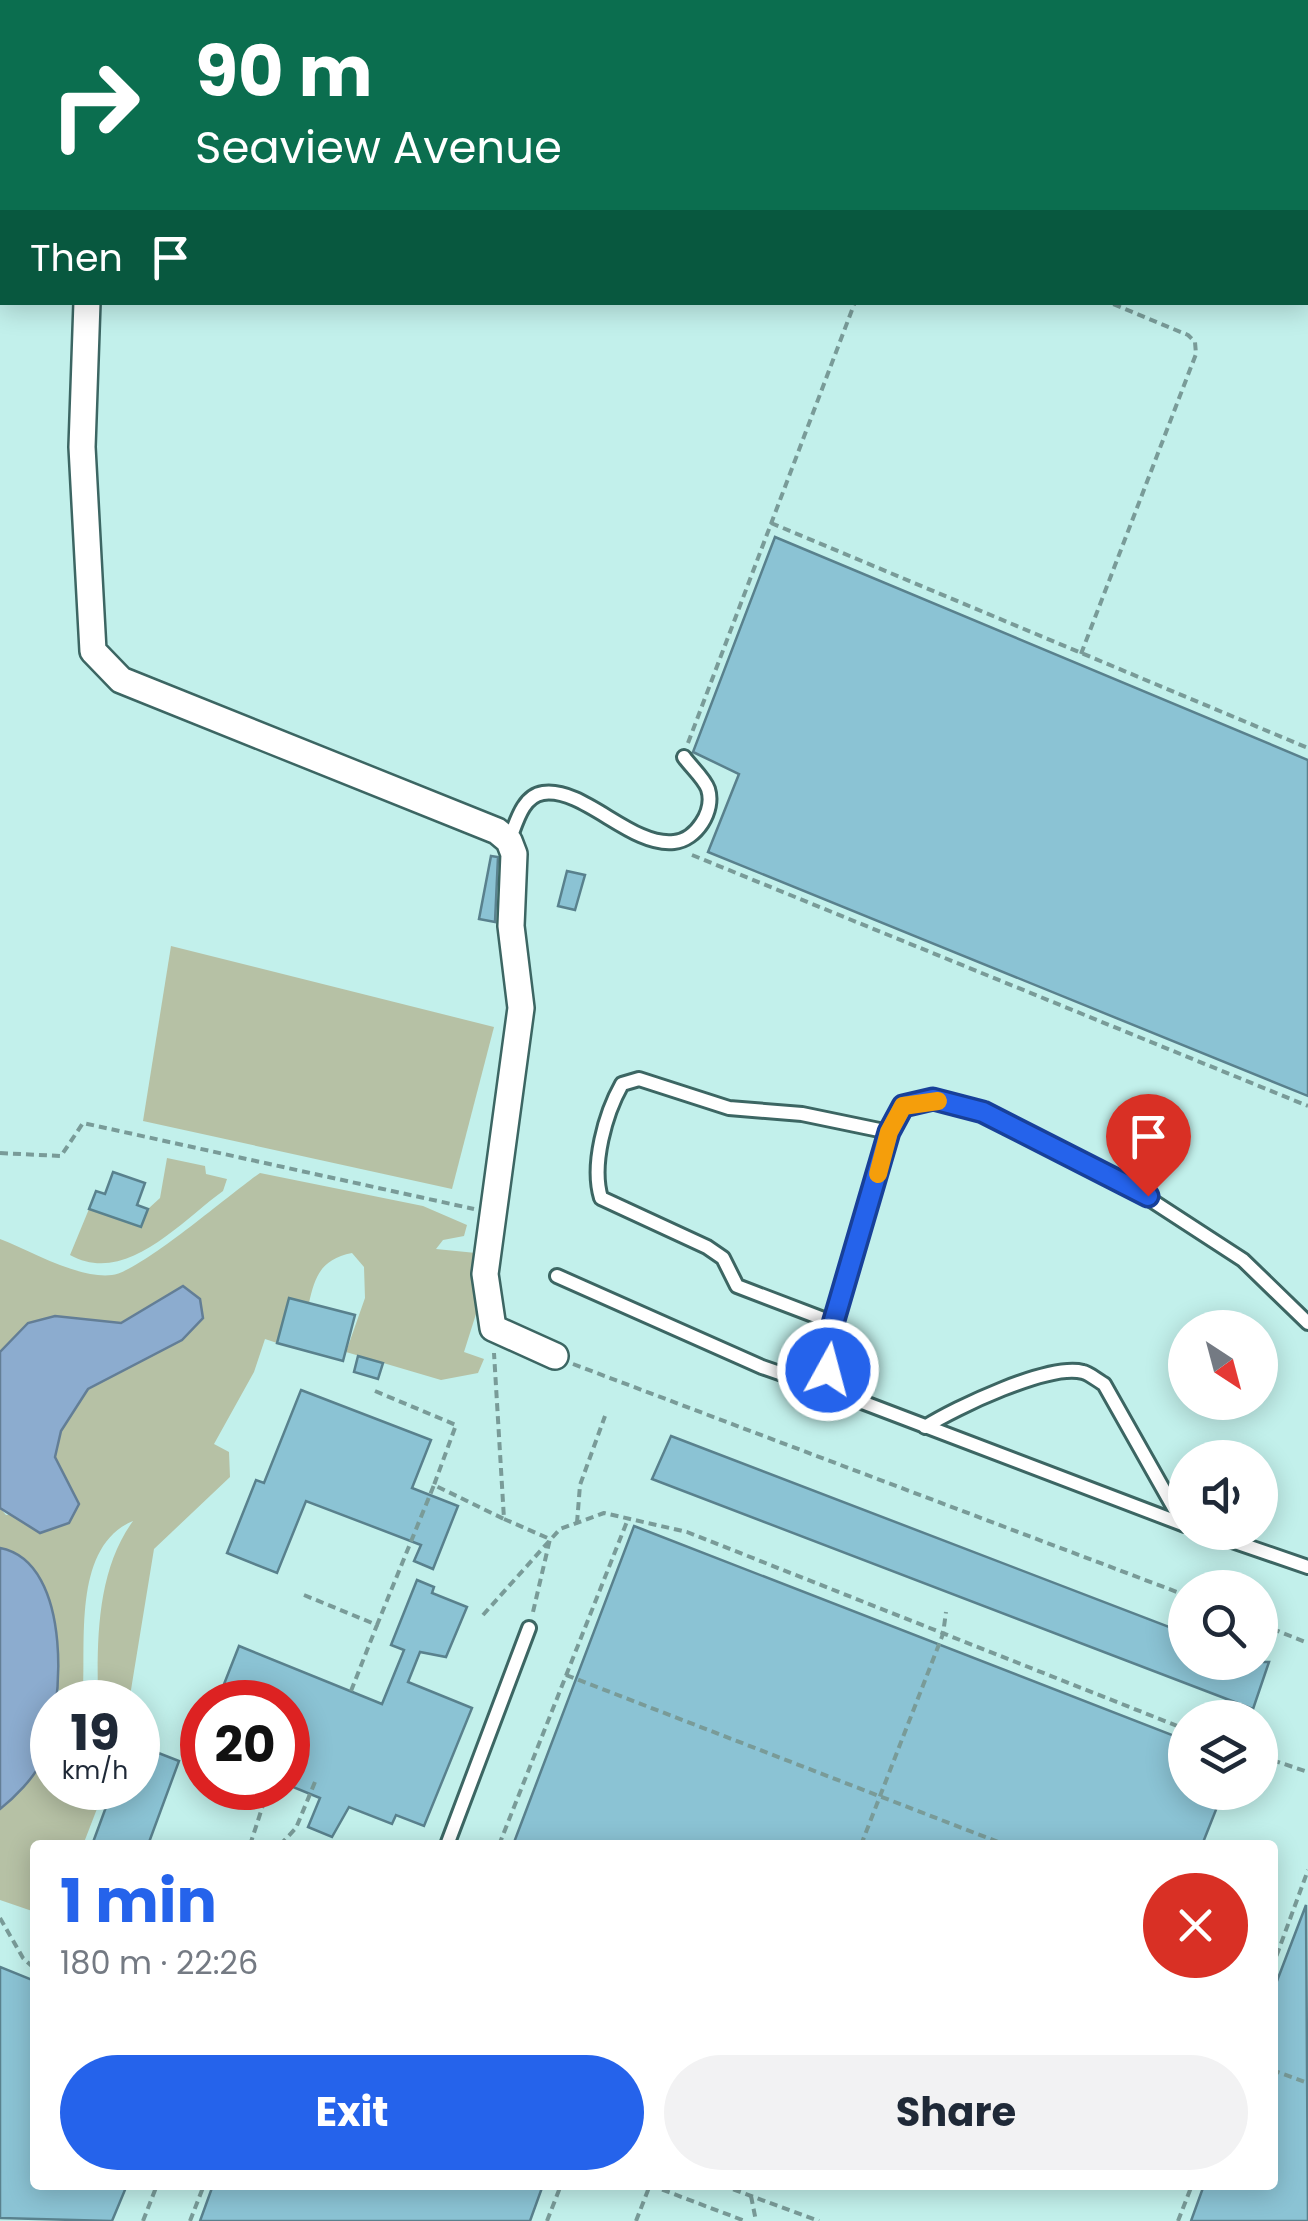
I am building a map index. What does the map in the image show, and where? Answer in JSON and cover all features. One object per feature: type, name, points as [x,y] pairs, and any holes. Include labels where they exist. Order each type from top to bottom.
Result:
[{"type":"street","points":[[87,305],[82,446],[93,651],[121,680],[496,832],[508,841],[516,870],[510,926],[521,1008],[486,1274],[492,1328],[554,1356]]},
{"type":"lane","points":[[508,841],[522,808],[531,797],[545,792],[574,800],[662,842],[688,838],[700,827],[709,804],[708,790],[684,758]]},
{"type":"lane","points":[[834,1323],[738,1286],[723,1258],[708,1247],[601,1198],[596,1181],[612,1103],[622,1084],[639,1079],[730,1108],[802,1114],[889,1132]]},
{"type":"lane","points":[[841,1394],[828,1370],[827,1344],[889,1132],[903,1106],[933,1099],[983,1112],[1178,1214],[1243,1260],[1308,1324]]},
{"type":"lane","points":[[557,1276],[762,1367],[1168,1518]]},
{"type":"lane","points":[[925,1427],[994,1394],[1053,1374],[1083,1372],[1104,1384],[1168,1496]]},
{"type":"lane","points":[[1258,1550],[1308,1567]]},
{"type":"lane","points":[[449,1840],[530,1628]]},
{"type":"path","points":[[684,758],[854,305]]},
{"type":"path","points":[[1082,654],[1196,354],[1195,342],[1188,335],[1115,305]]},
{"type":"path","points":[[771,523],[1308,748]]},
{"type":"path","points":[[662,842],[1308,1106]]},
{"type":"path","points":[[0,1153],[61,1156],[83,1123],[316,1171],[493,1214]]},
{"type":"path","points":[[492,1328],[504,1519]]},
{"type":"path","points":[[554,1356],[657,1399],[1168,1588]]},
{"type":"path","points":[[351,1691],[456,1425],[375,1391]]},
{"type":"path","points":[[577,1523],[580,1485],[606,1416]]},
{"type":"path","points":[[434,1485],[550,1539]]},
{"type":"path","points":[[483,1615],[550,1539],[604,1513],[687,1532],[1168,1722]]},
{"type":"path","points":[[501,1840],[628,1519]]},
{"type":"path","points":[[530,1628],[550,1539]]},
{"type":"path","points":[[304,1595],[377,1625]]},
{"type":"path","points":[[863,1840],[943,1634],[946,1612]]},
{"type":"path","points":[[1278,1631],[1308,1643]]},
{"type":"path","points":[[566,1675],[993,1840]]},
{"type":"path","points":[[1278,1762],[1307,1772]]},
{"type":"path","points":[[285,1840],[296,1828],[315,1782]]},
{"type":"path","points":[[252,1840],[261,1810]]},
{"type":"path","points":[[1278,1952],[1308,1870]]},
{"type":"path","points":[[0,1918],[30,1964]]},
{"type":"path","points":[[1278,2072],[1308,2083]]},
{"type":"path","points":[[143,2221],[155,2190]]},
{"type":"path","points":[[190,2221],[202,2190]]},
{"type":"path","points":[[547,2221],[559,2190]]},
{"type":"path","points":[[636,2221],[648,2190]]},
{"type":"path","points":[[663,2190],[745,2221]]},
{"type":"path","points":[[735,2190],[819,2221]]},
{"type":"path","points":[[1178,2221],[1190,2190]]},
{"type":"path","points":[[751,2196],[756,2221]]},
{"type":"green space","points":[[171,946],[494,1027],[452,1189],[143,1121]]},
{"type":"green space","points":[[167,1158],[205,1166],[206,1174],[227,1179],[223,1191],[132,1257],[91,1262],[70,1255],[89,1209],[141,1227],[148,1209],[160,1198]]},
{"type":"green space","points":[[260,1173],[423,1206],[467,1225],[464,1236],[443,1240],[436,1249],[476,1253],[482,1295],[464,1352],[484,1359],[478,1373],[441,1380],[346,1352],[365,1298],[364,1267],[352,1253],[333,1259],[317,1276],[309,1303],[289,1298],[277,1343],[265,1339],[254,1372],[214,1444],[229,1452],[230,1477],[154,1549],[133,1680],[98,1680],[98,1656],[105,1585],[133,1521],[114,1533],[100,1551],[92,1572],[84,1621],[83,1680],[57,1680],[58,1664],[8,1549],[0,1548],[0,1508],[6,1515],[79,1504],[55,1457],[61,1431],[88,1389],[129,1365],[183,1286],[121,1323],[55,1316],[28,1323],[0,1352],[0,1239],[70,1269],[99,1275],[125,1271]]},
{"type":"green space","points":[[30,1776],[30,1810],[97,1810],[85,1840],[30,1840],[30,1910],[0,1900],[0,1809]]},
{"type":"water","points":[[183,1286],[200,1299],[203,1318],[182,1340],[88,1389],[61,1431],[55,1457],[79,1504],[69,1523],[40,1533],[0,1508],[0,1352],[28,1323],[55,1316],[121,1323]]},
{"type":"water","points":[[0,1548],[24,1559],[41,1580],[52,1609],[58,1676],[58,1680],[30,1680],[30,1779],[0,1809]]},
{"type":"building","points":[[775,537],[1308,760],[1308,1096],[708,852],[739,774],[693,752]]},
{"type":"building","points":[[491,856],[498,857],[495,922],[479,919]]},
{"type":"building","points":[[567,871],[585,875],[575,910],[558,906]]},
{"type":"building","points":[[113,1172],[145,1183],[137,1205],[148,1209],[141,1227],[89,1209],[96,1191],[105,1194]]},
{"type":"building","points":[[289,1298],[355,1315],[343,1361],[277,1343]]},
{"type":"building","points":[[358,1356],[383,1363],[378,1379],[354,1372]]},
{"type":"building","points":[[301,1390],[431,1440],[412,1488],[458,1506],[433,1569],[414,1561],[421,1545],[306,1501],[277,1573],[227,1553],[256,1480],[264,1483]]},
{"type":"building","points":[[671,1436],[1168,1626],[1168,1676],[652,1479]]},
{"type":"building","points":[[634,1526],[1168,1733],[1168,1810],[1216,1810],[1204,1840],[515,1840]]},
{"type":"building","points":[[417,1580],[434,1587],[432,1593],[467,1607],[446,1657],[420,1652],[408,1682],[472,1708],[424,1826],[396,1815],[392,1824],[349,1807],[332,1837],[308,1827],[320,1798],[310,1794],[310,1680],[226,1680],[239,1646],[382,1704],[404,1650],[391,1645]]},
{"type":"building","points":[[1177,1680],[1263,1680],[1256,1700],[1229,1700]]},
{"type":"building","points":[[160,1754],[179,1761],[150,1840],[94,1840],[105,1810],[160,1810]]},
{"type":"building","points":[[1306,1905],[1308,2221],[1191,2221],[1202,2190],[1278,2190],[1278,1978]]},
{"type":"building","points":[[0,1967],[30,1979],[30,2190],[125,2190],[112,2221],[0,2218]]},
{"type":"building","points":[[211,2190],[541,2190],[530,2221],[200,2221]]},
{"type":"slow traffic","points":[[878,1174],[889,1132],[903,1106],[938,1101]]},
{"type":"route","points":[[828,1370],[827,1344],[889,1132],[903,1106],[933,1099],[983,1112],[1148,1196]]}]
